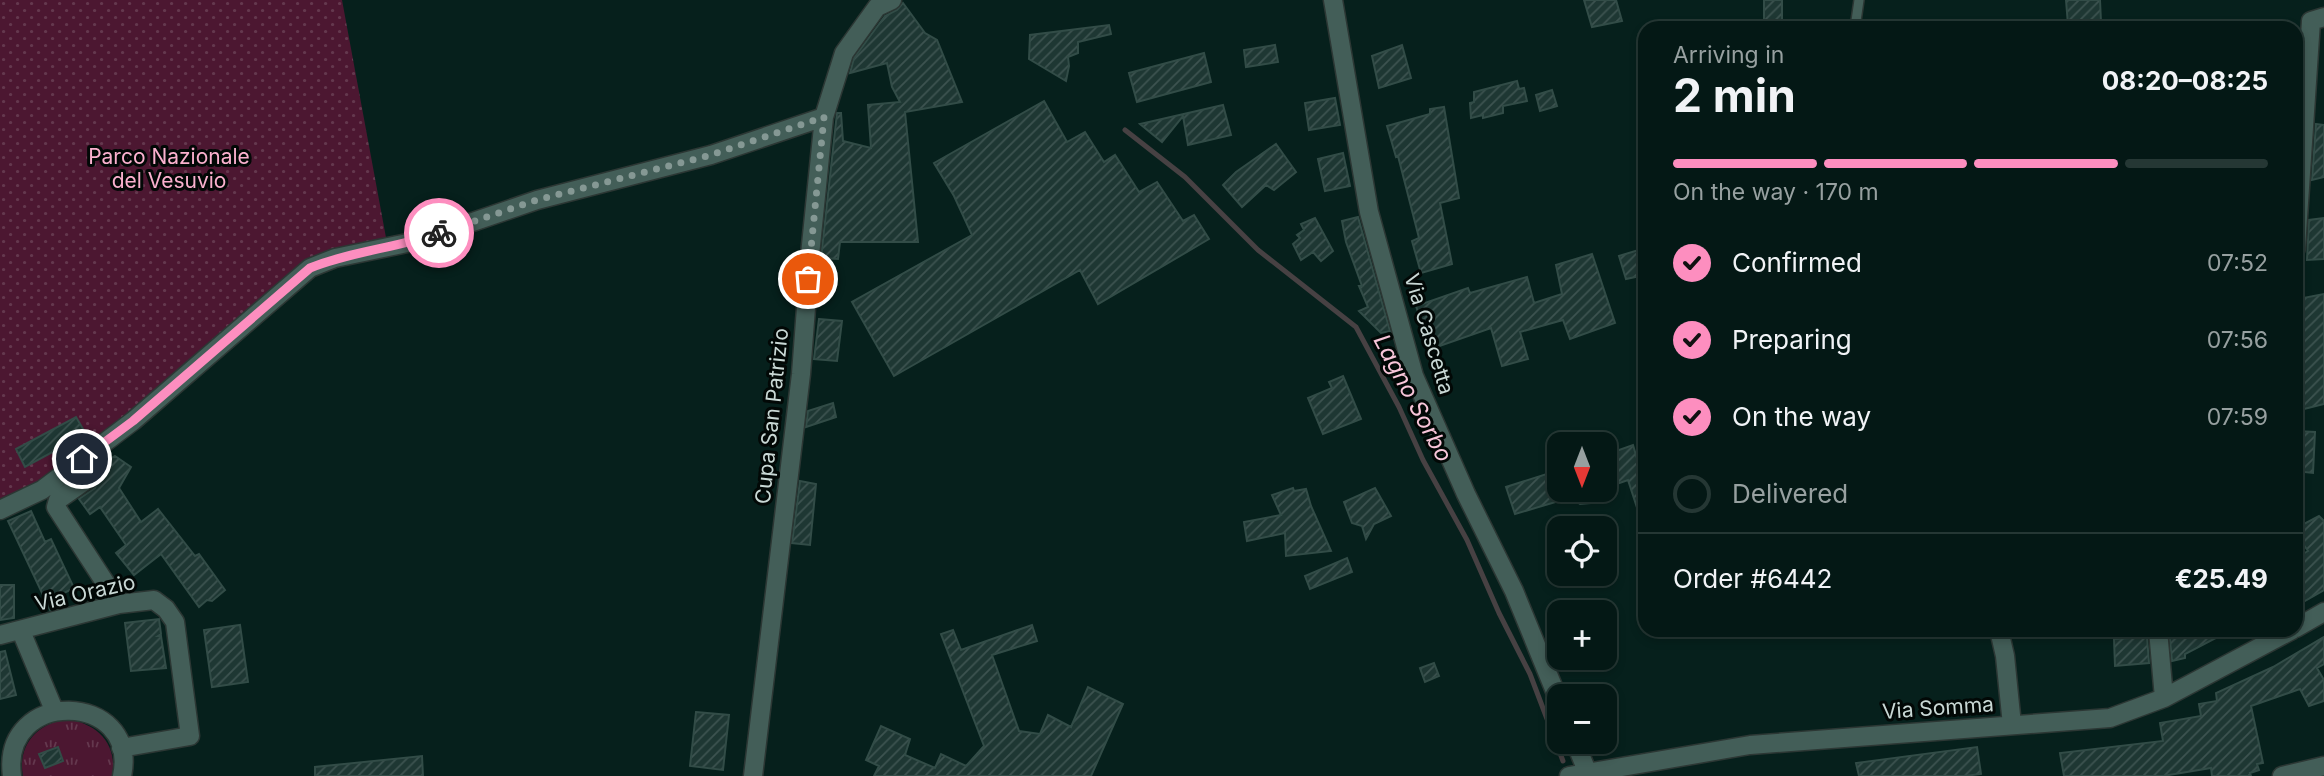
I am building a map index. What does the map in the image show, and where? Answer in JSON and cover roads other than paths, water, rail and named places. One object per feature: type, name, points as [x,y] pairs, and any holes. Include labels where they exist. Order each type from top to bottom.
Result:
[{"type":"street","name":"Cupa San Patrizio","points":[[753,776],[801,374],[824,117],[844,53],[877,6],[892,0]]},
{"type":"street","name":"Via Cascetta","points":[[1333,0],[1369,212],[1414,376],[1466,494],[1514,591],[1552,684]]},
{"type":"street","points":[[2303,142],[2311,21],[2324,17]]},
{"type":"street","points":[[0,510],[42,490],[133,421],[310,268],[335,258],[417,241],[537,200],[711,155],[824,117]]},
{"type":"street","points":[[88,479],[58,500],[57,508],[119,604]]},
{"type":"street","name":"Via Orazio","points":[[0,635],[119,604],[154,600],[166,609],[175,622],[190,736],[121,748]]},
{"type":"street","name":"Via Somma","points":[[2303,624],[2324,612]]},
{"type":"street","name":"Via Orazio","points":[[22,631],[54,710]]},
{"type":"street","points":[[2000,637],[2006,656],[2012,725]]},
{"type":"street","points":[[2159,637],[2164,698]]},
{"type":"street","name":"Via Somma","points":[[1578,774],[1750,745],[2110,718],[2164,698],[2270,637]]},
{"type":"street","points":[[12,776],[14,747],[23,731],[36,718],[54,710],[79,710],[102,721],[114,733],[121,748],[124,767],[122,776]]},
{"type":"street","points":[[1576,754],[1578,774]]},
{"type":"street","points":[[2281,776],[2324,766]]},
{"type":"lane","points":[[1856,21],[1859,0]]},
{"type":"waterway","name":"Lagno Sorbo","points":[[1125,130],[1185,177],[1258,250],[1356,327],[1467,540],[1499,613],[1530,674],[1563,761]]},
{"type":"park label","name":"Parco Nazionale del Vesuvio","points":[[169,169]]}]
